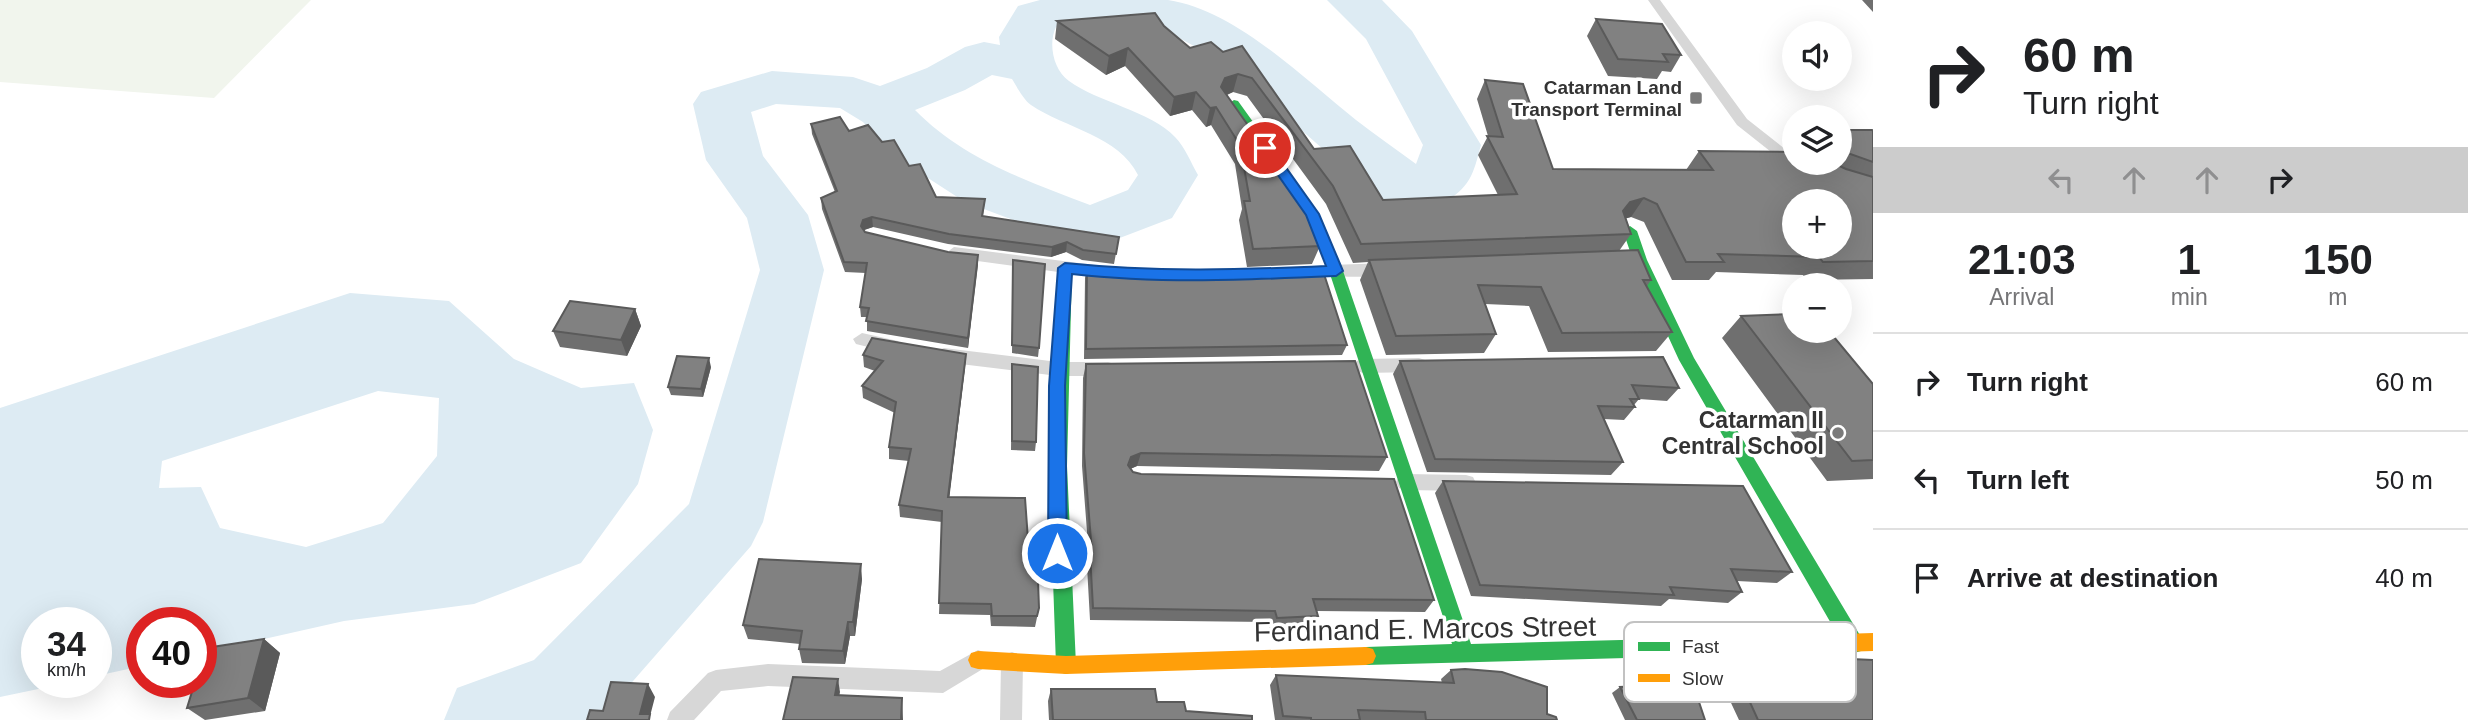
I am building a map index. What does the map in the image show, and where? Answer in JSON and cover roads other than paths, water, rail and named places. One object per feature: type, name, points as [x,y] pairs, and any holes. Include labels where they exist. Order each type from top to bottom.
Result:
[{"type":"street","points":[[1234,104],[1312,214],[1336,271],[1465,655]]},
{"type":"street","points":[[1630,232],[1633,260],[1680,360],[1763,488],[1841,622]]},
{"type":"street","points":[[1065,268],[1058,369],[1057,553],[1066,665]]},
{"type":"street","name":"Ferdinand E. Marcos Street","points":[[978,660],[1066,665],[1624,651]]},
{"type":"lane","points":[[1654,0],[1742,122],[1782,154]]},
{"type":"lane","points":[[936,250],[1123,274]]},
{"type":"lane","points":[[1310,272],[1398,268]]},
{"type":"lane","points":[[862,339],[918,351],[1058,369],[1125,369]]},
{"type":"lane","points":[[1341,366],[1438,365]]},
{"type":"lane","points":[[1380,481],[1489,483]]},
{"type":"lane","points":[[1735,488],[1763,488]]},
{"type":"lane","points":[[678,720],[716,681],[768,675],[943,682],[978,660]]},
{"type":"lane","points":[[1011,720],[1012,662]]},
{"type":"waterway","points":[[1030,66],[1025,37],[1036,17],[1083,3],[1141,7],[1184,22],[1234,48],[1284,86],[1335,132],[1415,192],[1442,175],[1452,145],[1387,31],[1352,0]]},
{"type":"waterway","points":[[883,110],[892,100],[946,79],[984,58],[1030,66]]},
{"type":"waterway","points":[[883,110],[914,143],[986,188],[1091,228],[1150,204],[1168,175],[1154,149],[1115,125],[1048,92],[1030,66]]},
{"type":"waterway","points":[[489,720],[562,695],[723,522],[792,270],[777,215],[735,160],[721,104],[772,87],[853,93],[883,110]]},
{"type":"place","name":"Catarman Land Transport Terminal","points":[[1696,98]]},
{"type":"place","name":"Catarman II Central School","points":[[1838,433]]}]
